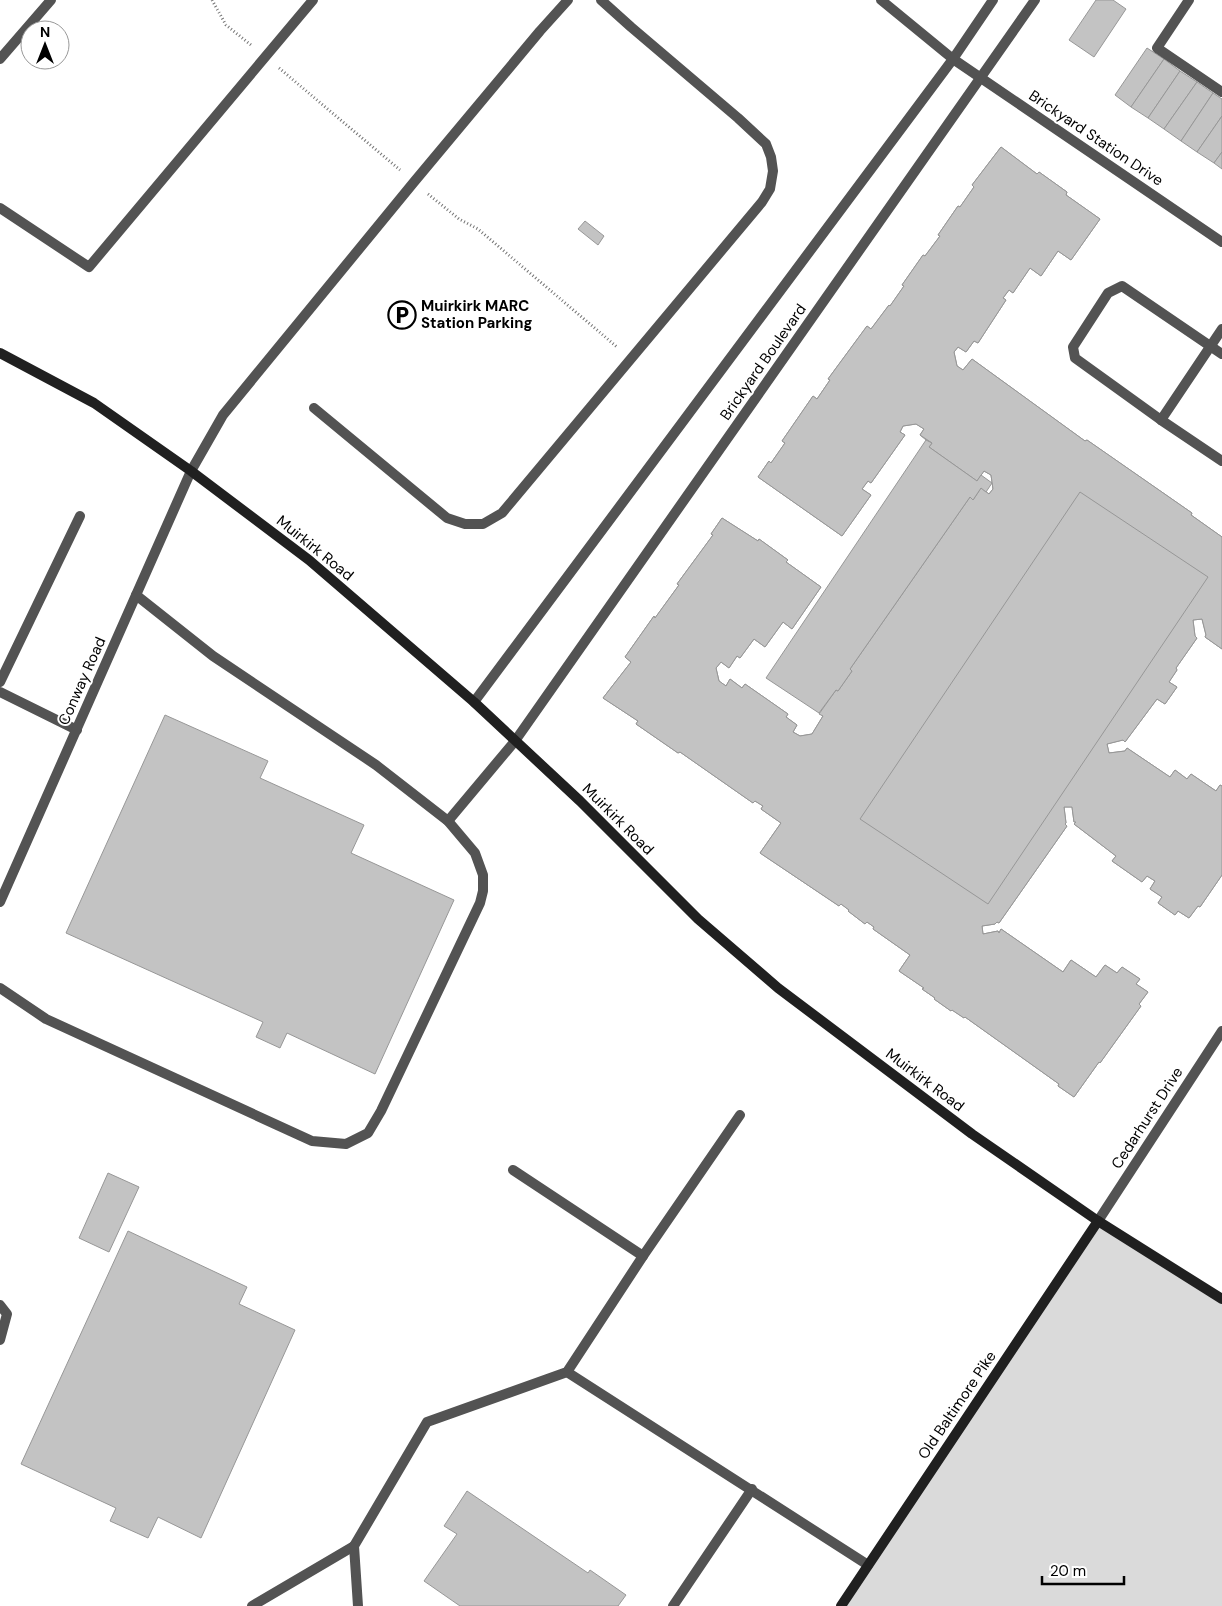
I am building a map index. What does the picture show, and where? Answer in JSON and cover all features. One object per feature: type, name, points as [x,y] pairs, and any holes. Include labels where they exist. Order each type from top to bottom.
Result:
[{"type":"main road","name":"Muirkirk Road","points":[[0,353],[94,403],[191,471],[309,560],[474,702],[580,802],[698,920],[778,988],[972,1134],[1098,1221],[1222,1299]]},
{"type":"main road","name":"Old Baltimore Pike","points":[[841,1606],[1098,1221]]},
{"type":"street","points":[[0,59],[51,0]]},
{"type":"street","points":[[0,208],[89,267],[313,0]]},
{"type":"street","name":"Conway Road","points":[[0,902],[191,471],[223,415],[540,31],[568,0]]},
{"type":"street","points":[[314,408],[447,518],[465,524],[483,524],[502,513],[762,202],[770,189],[774,170],[766,144],[601,0]]},
{"type":"street","name":"Brickyard Station Drive","points":[[881,0],[953,59],[1222,242]]},
{"type":"street","name":"Brickyard Boulevard","points":[[474,702],[953,59],[993,0]]},
{"type":"street","name":"Brickyard Boulevard","points":[[448,821],[515,741],[1035,0]]},
{"type":"street","points":[[1188,0],[1157,48],[1222,92]]},
{"type":"street","points":[[1222,354],[1122,286],[1108,293],[1072,347],[1075,358],[1222,461]]},
{"type":"street","points":[[1161,420],[1222,329]]},
{"type":"street","points":[[0,682],[80,516]]},
{"type":"street","points":[[0,988],[46,1019],[312,1141],[346,1144],[368,1132],[381,1111],[480,903],[483,891],[483,875],[475,853],[448,821],[376,765],[214,656],[136,595]]},
{"type":"street","points":[[0,692],[77,730]]},
{"type":"street","name":"Cedarhurst Drive","points":[[1098,1221],[1222,1031]]},
{"type":"street","points":[[252,1606],[354,1546],[427,1422],[567,1372],[643,1256],[740,1115]]},
{"type":"street","points":[[513,1170],[643,1256]]},
{"type":"street","points":[[0,1305],[7,1314],[0,1340]]},
{"type":"street","points":[[567,1372],[868,1565]]},
{"type":"street","points":[[673,1606],[752,1489]]},
{"type":"street","points":[[354,1546],[358,1606]]},
{"type":"shaded area","points":[[1098,1221],[1222,1297],[1222,1606],[841,1606]]},
{"type":"building","points":[[1096,0],[1113,0],[1126,9],[1094,57],[1069,40]]},
{"type":"building","points":[[1147,48],[1164,59],[1131,107],[1115,95]]},
{"type":"building","points":[[1164,59],[1180,71],[1148,118],[1131,107]]},
{"type":"building","points":[[1180,71],[1197,82],[1164,129],[1148,118]]},
{"type":"building","points":[[1197,82],[1213,93],[1181,141],[1164,129]]},
{"type":"building","points":[[1213,93],[1222,99],[1222,116],[1197,152],[1181,141]]},
{"type":"building","points":[[1222,116],[1222,152],[1214,163],[1197,152]]},
{"type":"building","points":[[1001,147],[1037,174],[1039,172],[1067,192],[1066,195],[1100,219],[1071,260],[1058,251],[1041,276],[1030,268],[1013,293],[1009,290],[1003,298],[1006,300],[978,343],[974,341],[966,352],[958,347],[954,352],[957,366],[963,370],[972,359],[1085,441],[1087,440],[1192,513],[1191,515],[1222,537],[1222,649],[1205,637],[1202,619],[1193,620],[1195,636],[1197,638],[1176,668],[1177,670],[1169,682],[1177,687],[1165,704],[1157,699],[1125,742],[1123,740],[1107,744],[1109,753],[1125,751],[1127,748],[1170,777],[1175,770],[1187,779],[1191,774],[1216,791],[1220,785],[1222,786],[1222,875],[1200,907],[1198,906],[1189,918],[1178,911],[1175,915],[1158,903],[1162,897],[1150,889],[1155,881],[1147,876],[1142,882],[1112,861],[1116,856],[1074,824],[1076,822],[1074,822],[1072,807],[1064,807],[1065,824],[1067,826],[999,923],[982,926],[983,934],[998,931],[999,933],[1001,929],[1063,972],[1071,960],[1096,977],[1105,965],[1117,973],[1122,967],[1140,979],[1136,984],[1148,992],[1139,1004],[1141,1006],[1074,1097],[1058,1086],[1059,1084],[965,1017],[951,1011],[934,999],[922,989],[924,988],[899,971],[910,955],[873,929],[874,927],[867,922],[865,924],[841,904],[839,906],[760,853],[781,823],[761,809],[763,806],[755,801],[753,803],[680,752],[678,753],[636,724],[638,721],[603,698],[631,662],[625,657],[679,585],[677,584],[713,535],[711,534],[722,518],[758,541],[759,539],[788,560],[786,562],[821,587],[792,629],[783,622],[765,647],[754,639],[740,658],[737,656],[729,668],[721,662],[716,668],[719,681],[726,686],[730,679],[742,688],[745,684],[788,714],[786,717],[797,725],[793,732],[800,736],[812,734],[823,716],[819,713],[832,721],[986,492],[989,494],[993,489],[991,475],[984,471],[981,475],[926,440],[920,435],[924,429],[916,424],[903,426],[900,432],[905,435],[871,483],[868,481],[862,489],[871,495],[842,536],[758,477],[785,443],[782,441],[813,396],[817,399],[830,380],[828,379],[867,326],[871,329],[890,306],[923,255],[925,256],[940,236],[938,235],[958,206],[960,207],[974,187],[972,185]],"holes":[[[1080,492],[1208,577],[988,904],[860,819]]]},
{"type":"building","points":[[1001,147],[1037,174],[1039,172],[1067,192],[1066,195],[1100,219],[1071,260],[1058,251],[1041,276],[1030,268],[1013,293],[1009,290],[1003,298],[1006,300],[978,343],[974,341],[966,352],[958,347],[954,352],[957,366],[963,370],[972,359],[1085,441],[1087,440],[1192,513],[1191,515],[1222,537],[1222,649],[1205,637],[1202,619],[1193,620],[1195,636],[1197,638],[1176,668],[1177,670],[1169,682],[1177,687],[1165,704],[1157,699],[1125,742],[1123,740],[1107,744],[1109,753],[1125,751],[1127,748],[1170,777],[1175,770],[1187,779],[1191,774],[1216,791],[1220,785],[1222,786],[1222,875],[1200,907],[1198,906],[1189,918],[1178,911],[1175,915],[1158,903],[1162,897],[1150,889],[1155,881],[1147,876],[1142,882],[1112,861],[1116,856],[1074,824],[1076,822],[1074,822],[1072,807],[1064,807],[1065,824],[1067,826],[999,923],[982,926],[983,934],[998,931],[999,933],[1001,929],[1063,972],[1071,960],[1096,977],[1105,965],[1117,973],[1122,967],[1140,979],[1136,984],[1148,992],[1139,1004],[1141,1006],[1074,1097],[1058,1086],[1059,1084],[965,1017],[951,1011],[934,999],[922,989],[924,988],[899,971],[910,955],[873,929],[874,927],[867,922],[865,924],[841,904],[839,906],[760,853],[781,823],[761,809],[763,806],[755,801],[753,803],[680,752],[678,753],[636,724],[638,721],[603,698],[631,662],[625,657],[679,585],[677,584],[713,535],[711,534],[722,518],[758,541],[759,539],[788,560],[786,562],[821,587],[792,629],[783,622],[765,647],[754,639],[740,658],[737,656],[729,668],[721,662],[716,668],[719,681],[726,686],[730,679],[742,688],[745,684],[788,714],[786,717],[797,725],[793,732],[800,736],[812,734],[823,716],[819,714],[852,671],[850,669],[970,497],[973,500],[981,488],[989,494],[993,489],[991,475],[984,471],[977,481],[929,447],[932,443],[920,435],[924,429],[916,424],[903,426],[900,432],[905,435],[871,483],[868,481],[862,489],[871,495],[842,536],[758,477],[785,443],[782,441],[813,396],[817,399],[830,380],[828,379],[867,326],[871,329],[890,306],[904,286],[902,285],[923,255],[925,256],[940,236],[938,235],[958,206],[960,207],[974,187],[972,185]]},
{"type":"building","points":[[1222,152],[1222,169],[1214,163]]},
{"type":"building","points":[[585,221],[604,236],[598,245],[578,229]]},
{"type":"building","points":[[926,440],[932,443],[929,447],[977,481],[981,475],[992,483],[986,492],[981,488],[973,500],[970,497],[850,669],[852,671],[819,713],[766,678]]},
{"type":"building","points":[[1080,492],[1208,577],[988,904],[860,819]]},
{"type":"building","points":[[165,715],[268,761],[260,778],[364,825],[351,853],[454,900],[375,1074],[287,1033],[280,1048],[256,1037],[263,1022],[66,933]]},
{"type":"building","points":[[108,1173],[139,1187],[109,1252],[79,1238]]},
{"type":"building","points":[[128,1231],[247,1287],[239,1304],[295,1330],[201,1538],[158,1517],[148,1538],[110,1521],[116,1508],[21,1464]]},
{"type":"building","points":[[467,1491],[588,1573],[590,1570],[626,1595],[618,1606],[460,1606],[424,1581],[457,1534],[444,1526]]},
{"type":"place","name":"Muirkirk MARC Station Parking","points":[[402,315]]}]
